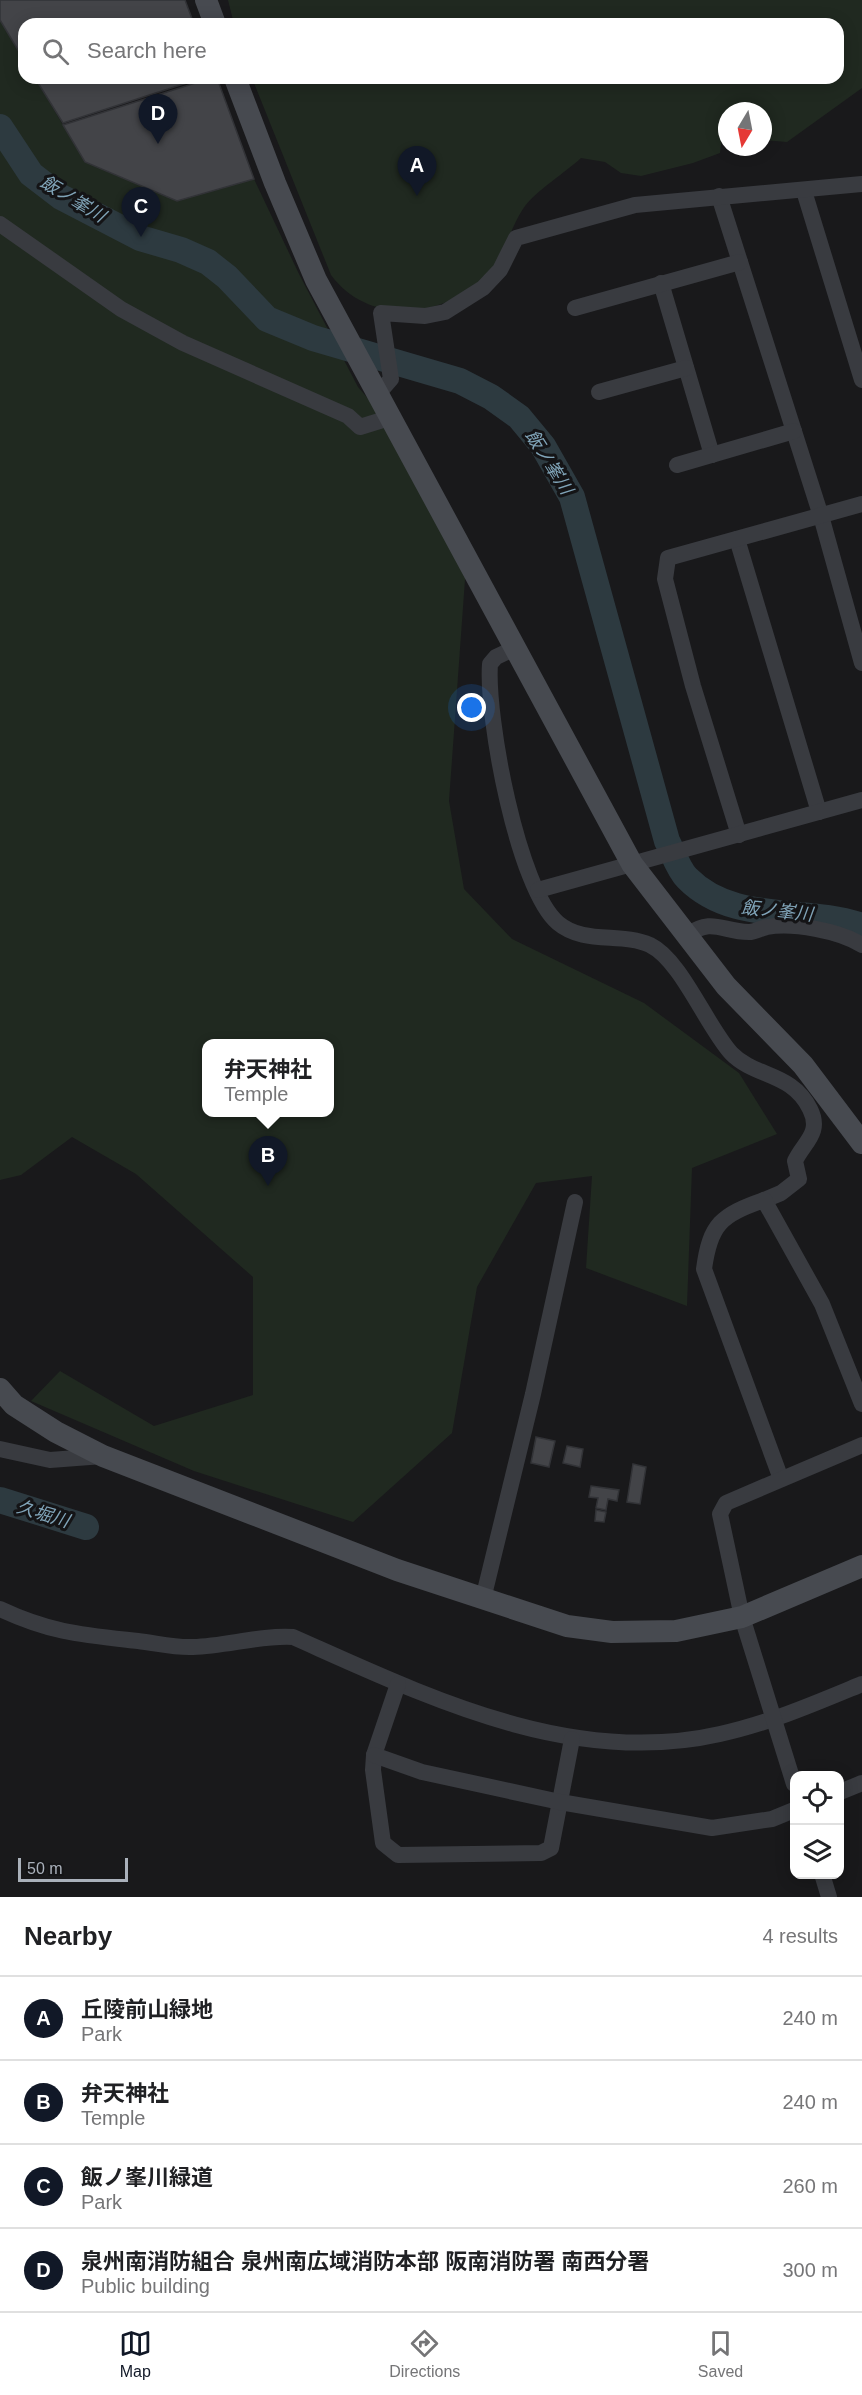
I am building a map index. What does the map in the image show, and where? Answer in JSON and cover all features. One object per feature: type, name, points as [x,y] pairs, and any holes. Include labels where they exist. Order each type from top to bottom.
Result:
[{"type":"street","points":[[206,0],[213,18]]},
{"type":"street","points":[[237,84],[275,183],[316,280],[632,864],[726,986],[803,1065],[862,1143]]},
{"type":"street","points":[[377,395],[391,379],[381,313],[424,316],[445,312],[483,288],[500,270],[516,238],[635,205],[862,184]]},
{"type":"street","points":[[804,191],[862,380]]},
{"type":"street","points":[[720,196],[821,516],[862,663]]},
{"type":"street","points":[[0,224],[120,309],[183,343],[348,416],[360,428],[389,418]]},
{"type":"street","points":[[575,308],[740,262]]},
{"type":"street","points":[[661,283],[712,455]]},
{"type":"street","points":[[599,392],[686,368]]},
{"type":"street","points":[[677,465],[794,431]]},
{"type":"street","points":[[739,835],[693,686],[665,579],[668,558],[862,504]]},
{"type":"street","points":[[737,539],[819,812]]},
{"type":"street","points":[[515,648],[496,657],[490,664],[489,675],[497,751],[508,810],[545,907],[558,923],[572,931],[588,936],[631,940],[656,950],[675,968],[706,1020],[734,1055],[782,1079],[803,1097],[811,1111],[815,1126],[810,1140],[795,1161],[799,1179],[781,1193],[749,1205],[715,1226],[707,1248],[704,1269],[781,1479]]},
{"type":"street","points":[[538,890],[862,800]]},
{"type":"street","points":[[687,935],[701,926],[709,925],[747,932],[778,926],[839,934],[862,945]]},
{"type":"street","points":[[764,1200],[822,1304],[862,1404]]},
{"type":"street","points":[[483,1599],[533,1394],[575,1202]]},
{"type":"street","points":[[0,1389],[14,1405],[56,1432],[103,1456],[398,1570],[567,1626],[612,1632],[676,1631],[742,1617],[862,1566]]},
{"type":"street","points":[[791,1771],[742,1617],[720,1514],[726,1503],[862,1445]]},
{"type":"street","points":[[0,1449],[50,1460],[103,1456]]},
{"type":"street","points":[[0,1609],[28,1622],[64,1633],[191,1647],[247,1642],[276,1636],[293,1637],[398,1684],[502,1721],[572,1739],[624,1743],[670,1741],[719,1735],[775,1719],[862,1684]]},
{"type":"street","points":[[398,1684],[374,1755],[373,1770],[383,1843],[398,1855],[541,1853],[551,1848],[572,1739]]},
{"type":"street","points":[[374,1755],[422,1772],[560,1802],[712,1828],[772,1819],[790,1812]]},
{"type":"street","points":[[844,1790],[862,1783]]},
{"type":"street","points":[[823,1879],[830,1897]]},
{"type":"shaded area","points":[[228,0],[862,0],[862,88],[787,142],[772,141],[772,102],[718,102],[718,154],[693,163],[641,176],[621,173],[605,162],[581,158],[536,194],[525,206],[496,264],[473,287],[453,299],[432,307],[410,310],[388,309],[367,303],[347,292],[331,275],[254,84],[844,84],[844,18],[232,18]]},
{"type":"shaded area","points":[[0,20],[18,50],[18,84],[39,84],[63,125],[177,200],[254,179],[299,274],[358,387],[422,461],[468,538],[449,801],[464,889],[512,939],[644,1003],[739,1073],[777,1134],[692,1168],[687,1306],[586,1268],[592,1176],[536,1183],[477,1287],[452,1433],[353,1522],[194,1471],[31,1401],[60,1371],[154,1426],[253,1395],[253,1277],[136,1174],[72,1137],[21,1175],[0,1180]]},
{"type":"building","points":[[0,0],[185,0],[192,18],[18,18],[18,50],[0,20]]},
{"type":"building","points":[[39,84],[183,84],[63,123]]},
{"type":"building","points":[[192,84],[219,84],[254,179],[177,201],[85,162],[63,125]]},
{"type":"building","points":[[536,1437],[555,1441],[549,1467],[531,1463]]},
{"type":"building","points":[[567,1446],[583,1449],[580,1467],[563,1463]]},
{"type":"building","points":[[633,1464],[646,1467],[640,1504],[627,1502]]},
{"type":"building","points":[[591,1486],[619,1490],[617,1501],[608,1499],[606,1510],[596,1508],[598,1498],[589,1497]]},
{"type":"building","points":[[596,1510],[606,1512],[604,1522],[595,1521]]},
{"type":"waterway","name":"飯ノ峯川","points":[[0,127],[31,174],[61,197],[140,238],[181,250],[208,262],[227,277],[267,319],[313,338],[460,381],[491,397],[519,417],[543,446],[572,497],[667,841],[684,874],[705,893],[726,903],[747,909],[840,920],[862,926]]},
{"type":"waterway","name":"久堀川","points":[[0,1500],[86,1527]]},
{"type":"place","name":"泉州南消防組合 泉州南広域消防本部 阪南消防署 南西分署","points":[[158,144]]},
{"type":"place","name":"丘陵前山緑地","points":[[417,196]]},
{"type":"place","name":"飯ノ峯川緑道","points":[[141,237]]},
{"type":"place","name":"弁天神社","points":[[268,1186]]}]
